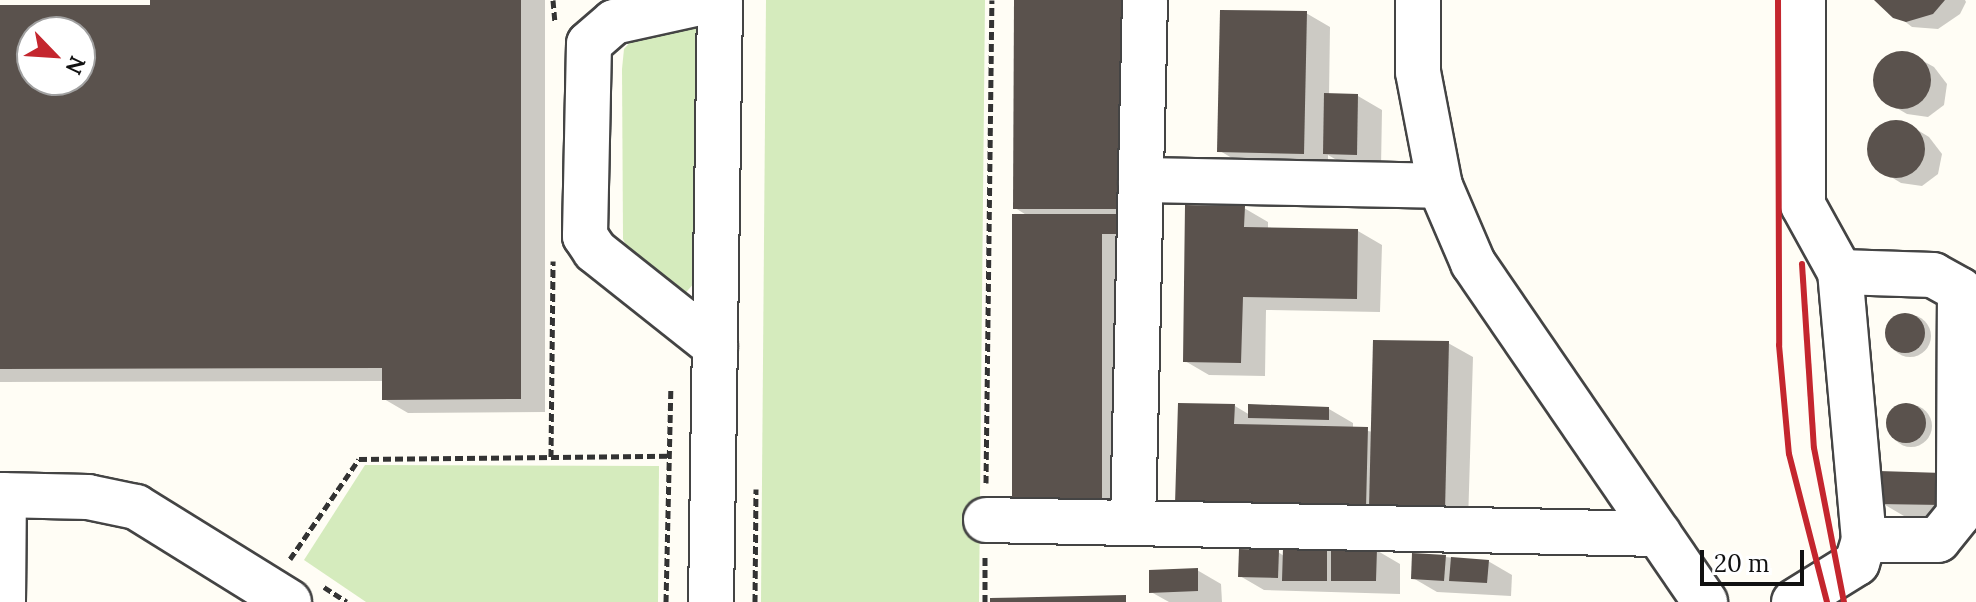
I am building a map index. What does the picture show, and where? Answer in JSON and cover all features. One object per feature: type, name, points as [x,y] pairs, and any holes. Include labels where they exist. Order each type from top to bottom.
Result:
[{"type":"lane","points":[[713,0],[614,22],[589,44],[585,236],[595,251],[715,346]]},
{"type":"lane","points":[[711,602],[720,0]]},
{"type":"lane","points":[[1133,523],[1145,0]]},
{"type":"lane","points":[[1389,0],[1418,72]]},
{"type":"lane","points":[[1418,0],[1418,72],[1440,186],[1473,263],[1705,602]]},
{"type":"lane","points":[[1794,602],[1857,563],[1864,540],[1840,272],[1803,205],[1803,0]]},
{"type":"lane","points":[[1141,180],[1440,186]]},
{"type":"lane","points":[[1840,272],[1933,275],[1960,290],[1959,514],[1938,540],[1864,540]]},
{"type":"lane","points":[[3,602],[2,495],[88,497],[136,507],[288,582]]},
{"type":"lane","points":[[986,520],[1659,534]]},
{"type":"path","points":[[985,602],[992,0]]},
{"type":"path","points":[[666,602],[671,383]]},
{"type":"path","points":[[288,582],[359,459],[669,456]]},
{"type":"green space","points":[[766,0],[985,0],[979,602],[761,602]]},
{"type":"green space","points":[[700,25],[696,281],[681,298],[633,259],[623,239],[622,69],[624,49],[634,38]]},
{"type":"green space","points":[[365,465],[659,466],[658,602],[366,602],[304,560]]},
{"type":"building","points":[[150,0],[521,0],[521,399],[382,400],[382,368],[0,369],[0,5],[150,5]]},
{"type":"building","points":[[1014,0],[1123,0],[1122,209],[1013,209]]},
{"type":"building","points":[[1874,0],[1945,0],[1933,14],[1906,22],[1893,18]]},
{"type":"building","points":[[1220,10],[1307,11],[1304,154],[1217,152]]},
{"type":"building","points":[[1902,51],[1922,60],[1931,80],[1922,100],[1902,109],[1882,100],[1873,80],[1882,60]]},
{"type":"building","points":[[1324,93],[1358,94],[1357,155],[1323,154]]},
{"type":"building","points":[[1896,120],[1916,129],[1925,149],[1916,169],[1896,178],[1876,169],[1867,149],[1876,129]]},
{"type":"building","points":[[1185,205],[1245,206],[1244,227],[1358,229],[1357,299],[1243,297],[1241,363],[1183,362]]},
{"type":"building","points":[[1012,214],[1118,214],[1118,234],[1102,234],[1102,500],[1012,500]]},
{"type":"building","points":[[1905,313],[1919,319],[1925,333],[1919,347],[1905,353],[1891,347],[1885,333],[1891,319]]},
{"type":"building","points":[[1373,340],[1449,341],[1445,511],[1369,508]]},
{"type":"building","points":[[1178,403],[1235,404],[1234,424],[1368,427],[1366,508],[1175,504]]},
{"type":"building","points":[[1906,403],[1920,409],[1926,423],[1920,437],[1906,443],[1892,437],[1886,423],[1892,409]]},
{"type":"building","points":[[1248,404],[1329,407],[1329,420],[1248,418]]},
{"type":"building","points":[[1879,471],[1943,473],[1942,505],[1878,504]]},
{"type":"building","points":[[1331,547],[1377,548],[1376,581],[1331,581]]},
{"type":"building","points":[[1283,548],[1327,548],[1327,581],[1282,581]]},
{"type":"building","points":[[1239,549],[1279,550],[1278,578],[1238,577]]},
{"type":"building","points":[[1412,553],[1446,555],[1444,581],[1411,579]]},
{"type":"building","points":[[1451,557],[1489,560],[1487,583],[1449,581]]},
{"type":"building","points":[[1198,568],[1198,591],[1149,593],[1149,570]]},
{"type":"building","points":[[1126,595],[1126,602],[990,602],[990,598]]},
{"type":"railway","points":[[1778,0],[1779,345],[1789,454],[1827,602]]},
{"type":"railway","points":[[1802,264],[1814,448],[1844,602]]}]
